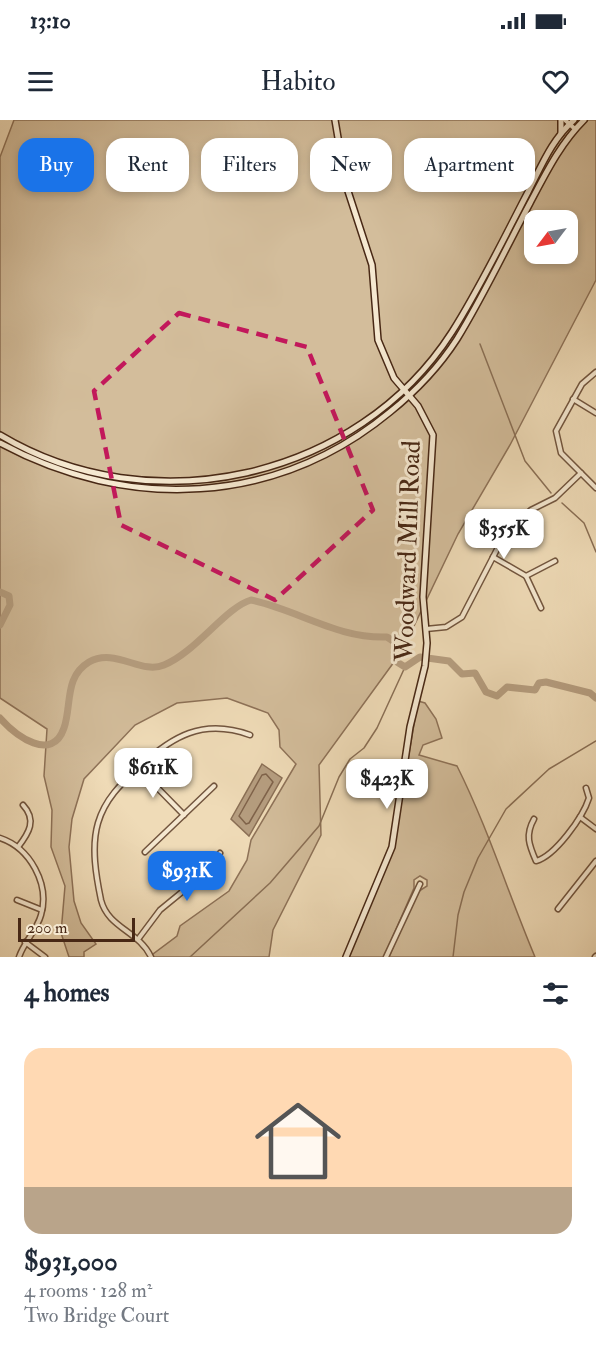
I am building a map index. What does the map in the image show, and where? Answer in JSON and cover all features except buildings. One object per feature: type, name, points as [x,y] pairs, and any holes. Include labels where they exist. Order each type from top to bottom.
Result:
[{"type":"main road","name":"Woodward Mill Road","points":[[335,120],[346,185],[372,266],[378,340],[394,378],[418,406],[433,435],[423,597],[426,663],[410,727],[392,847],[346,957]]},
{"type":"main road","points":[[0,443],[37,464],[83,479],[130,488],[178,490],[226,486],[271,476],[312,461],[352,440],[404,405],[411,403],[418,406],[418,391],[457,339],[557,153],[584,120]]},
{"type":"main road","points":[[0,435],[19,447],[58,462],[108,476],[168,483],[225,479],[309,454],[347,434],[403,391],[452,331],[567,121]]},
{"type":"main road","points":[[394,378],[403,383],[418,375]]},
{"type":"main road","points":[[390,401],[396,391],[394,378]]},
{"type":"main road","points":[[379,421],[426,379]]},
{"type":"street","points":[[567,121],[575,129]]},
{"type":"street","points":[[596,372],[582,384],[556,431],[556,443],[561,453],[596,488]]},
{"type":"street","points":[[573,399],[596,413]]},
{"type":"street","points":[[426,629],[446,627],[462,617],[506,532],[531,510],[555,498],[581,473]]},
{"type":"street","points":[[493,557],[526,576],[541,608]]},
{"type":"street","points":[[526,576],[542,565],[555,561]]},
{"type":"street","points":[[151,957],[139,939],[117,924],[105,909],[94,852],[97,827],[105,805],[119,786],[164,745],[193,732],[218,729],[250,735]]},
{"type":"street","points":[[138,768],[184,815]]},
{"type":"street","points":[[145,852],[214,786]]},
{"type":"street","points":[[534,819],[528,830],[529,843],[536,861],[543,859],[554,850],[580,817],[589,798],[586,788]]},
{"type":"street","points":[[18,847],[30,829],[30,815],[23,805]]},
{"type":"street","points":[[580,817],[596,829]]},
{"type":"street","points":[[0,838],[18,847],[36,871],[42,910],[38,923],[25,942],[19,957]]},
{"type":"street","points":[[139,939],[160,910],[195,881],[220,853]]},
{"type":"street","points":[[558,909],[596,861]]},
{"type":"street","points":[[386,957],[420,884]]},
{"type":"street","points":[[17,900],[42,910]]},
{"type":"street","points":[[25,942],[45,957]]},
{"type":"highlighted area","points":[[179,313],[307,347],[373,510],[275,600],[121,525],[94,391]]},
{"type":"shaded area","points":[[14,120],[596,120],[596,280],[510,445],[458,534],[402,651],[319,765],[321,835],[273,930],[269,957],[149,957],[177,936],[180,926],[229,891],[247,860],[251,840],[296,764],[280,747],[279,730],[268,713],[227,698],[177,703],[135,725],[84,779],[72,819],[69,847],[74,901],[81,923],[96,944],[84,952],[84,957],[69,957],[61,933],[65,886],[51,847],[52,810],[44,776],[47,729],[0,698],[0,157]]},
{"type":"shaded area","points":[[418,701],[425,703],[436,719],[442,738],[423,745],[419,755],[457,766],[535,957],[389,957],[416,893],[427,886],[427,880],[420,876],[414,880],[414,888],[384,957],[348,957],[392,853]]},
{"type":"water","points":[[262,764],[282,778],[249,836],[231,819]]},
{"type":"waterway","points":[[480,344],[525,461],[551,493]]},
{"type":"waterway","points":[[562,503],[584,523],[596,552]]},
{"type":"waterway","points":[[0,592],[9,596],[10,605],[0,625]]},
{"type":"waterway","points":[[0,718],[24,738],[34,743],[51,744],[64,728],[72,683],[81,668],[89,662],[99,658],[108,658],[146,667],[164,665],[187,651],[231,611],[251,600],[335,629],[387,637],[396,643],[397,662],[405,667],[420,657],[449,661],[462,674],[475,673],[486,692],[497,696],[507,687],[535,690],[539,683],[546,682],[590,693],[596,698]]},
{"type":"waterway","points":[[190,957],[270,883],[319,826],[339,777],[350,759],[364,748],[377,728],[405,667]]},
{"type":"waterway","points":[[453,957],[458,915],[464,892],[478,858],[506,809],[549,769],[596,741]]}]
